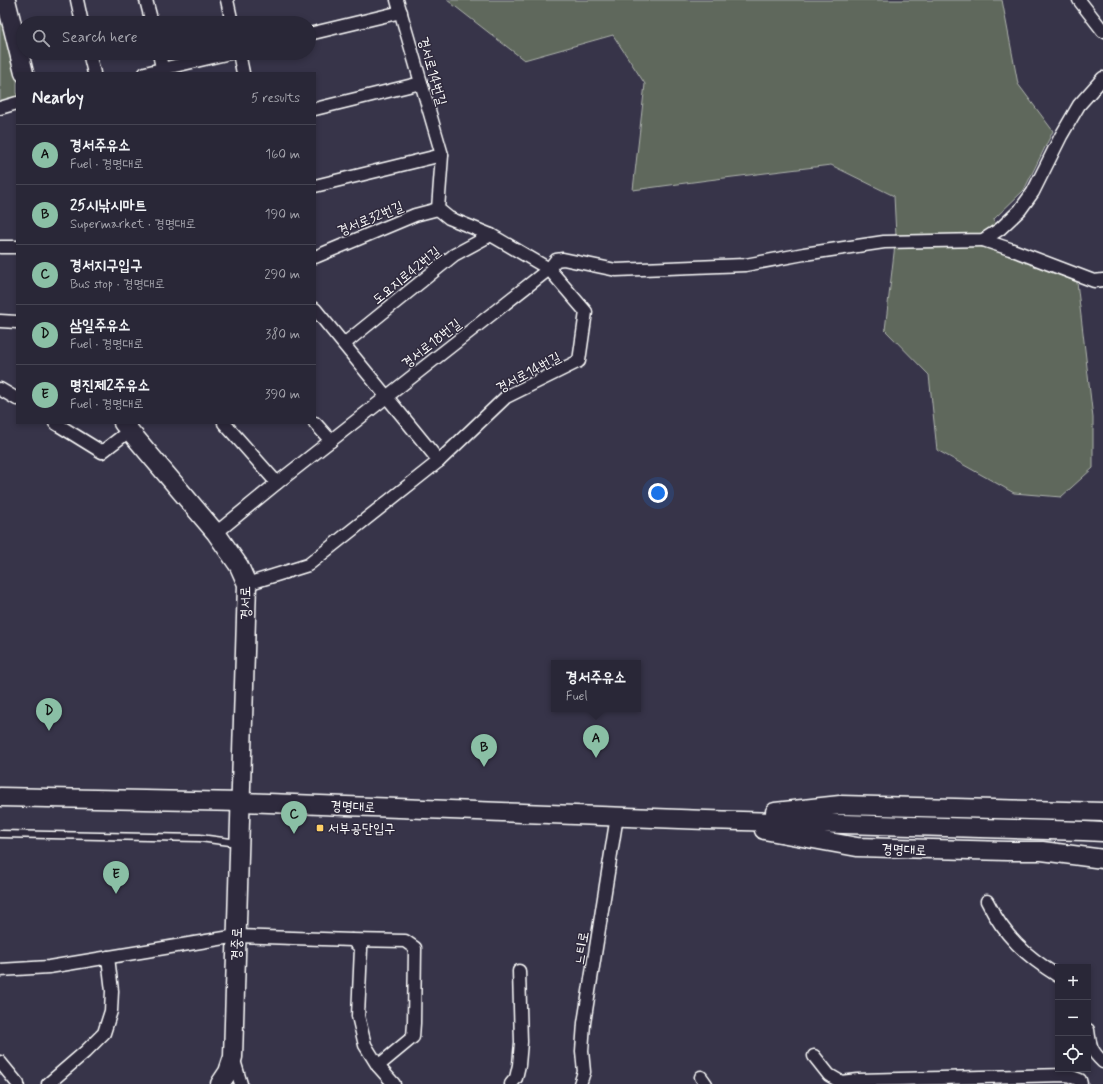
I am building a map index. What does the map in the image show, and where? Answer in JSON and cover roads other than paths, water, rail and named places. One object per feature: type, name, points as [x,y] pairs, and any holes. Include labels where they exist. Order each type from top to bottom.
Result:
[{"type":"main road","points":[[6,0],[16,41]]},
{"type":"main road","points":[[21,60],[24,72]]},
{"type":"main road","name":"경서로","points":[[126,427],[216,533],[239,566],[247,584],[241,802]]},
{"type":"main road","name":"경명대로","points":[[0,797],[241,802],[706,820],[1103,832]]},
{"type":"main road","name":"경중로","points":[[220,1084],[228,1072],[233,1057],[241,802]]},
{"type":"main road","name":"경명대로","points":[[706,820],[840,805],[1103,812]]},
{"type":"main road","name":"경명대로","points":[[706,820],[857,847],[1042,851],[1103,859]]},
{"type":"street","points":[[77,0],[80,16]]},
{"type":"street","points":[[146,0],[150,16]]},
{"type":"street","points":[[227,0],[230,16]]},
{"type":"street","points":[[1079,0],[1103,31]]},
{"type":"street","points":[[316,32],[399,6]]},
{"type":"street","name":"경서로14번길","points":[[247,584],[308,565],[438,461],[506,398],[579,362],[586,312],[549,269],[491,235],[449,218],[438,209],[442,155],[399,6]]},
{"type":"street","points":[[91,60],[94,72]]},
{"type":"street","points":[[161,60],[163,71],[204,60]]},
{"type":"street","points":[[240,60],[243,72]]},
{"type":"street","points":[[983,240],[1000,229],[1020,210],[1033,192],[1061,136],[1079,105],[1103,78]]},
{"type":"street","points":[[316,109],[421,83]]},
{"type":"street","points":[[0,108],[16,103]]},
{"type":"street","points":[[316,186],[442,155]]},
{"type":"street","name":"경서로32번길","points":[[316,257],[416,215],[438,209]]},
{"type":"street","name":"도요지로42번길","points":[[344,344],[454,255],[491,235]]},
{"type":"street","points":[[983,240],[1094,281],[1103,280]]},
{"type":"street","name":"경서로18번길","points":[[216,533],[277,483],[549,269],[556,260],[563,259],[616,270],[745,265],[804,254],[884,242],[983,240]]},
{"type":"street","points":[[0,247],[16,247]]},
{"type":"street","points":[[316,310],[438,461]]},
{"type":"street","points":[[0,321],[16,322]]},
{"type":"street","points":[[0,389],[16,398]]},
{"type":"street","points":[[57,424],[102,452],[126,427]]},
{"type":"street","points":[[225,424],[277,483]]},
{"type":"street","points":[[316,424],[331,441]]},
{"type":"street","name":"느티로","points":[[580,1084],[584,1072],[582,1051],[584,1023],[617,816]]},
{"type":"street","points":[[987,901],[994,916],[1018,947],[1032,959],[1055,974]]},
{"type":"street","points":[[0,970],[49,967],[237,936],[405,941],[415,948],[413,1036],[378,1066]]},
{"type":"street","points":[[352,940],[361,948],[358,1016],[365,1045],[378,1066],[394,1084]]},
{"type":"street","points":[[48,1084],[85,1052],[104,1033],[112,1005],[108,957]]},
{"type":"street","points":[[511,1084],[516,1078],[520,1065],[520,971]]},
{"type":"street","points":[[1089,1036],[1090,1046],[1103,1062]]},
{"type":"street","points":[[814,1056],[829,1075],[841,1083],[858,1080],[1067,1075],[1080,1080],[1081,1084]]},
{"type":"street","points":[[233,1057],[241,1084]]},
{"type":"street","points":[[0,1062],[18,1084]]},
{"type":"street","points":[[584,1072],[588,1084]]},
{"type":"lane","points":[[0,834],[200,838],[240,843]]},
{"type":"place","name":"삼일주유소","points":[[49,731]]},
{"type":"place","name":"경서주유소","points":[[596,758]]},
{"type":"place","name":"25시낚시마트","points":[[484,767]]},
{"type":"place","name":"서부공단입구","points":[[320,828]]},
{"type":"place","name":"경서지구입구","points":[[294,834]]},
{"type":"place","name":"명진제2주유소","points":[[116,894]]}]
